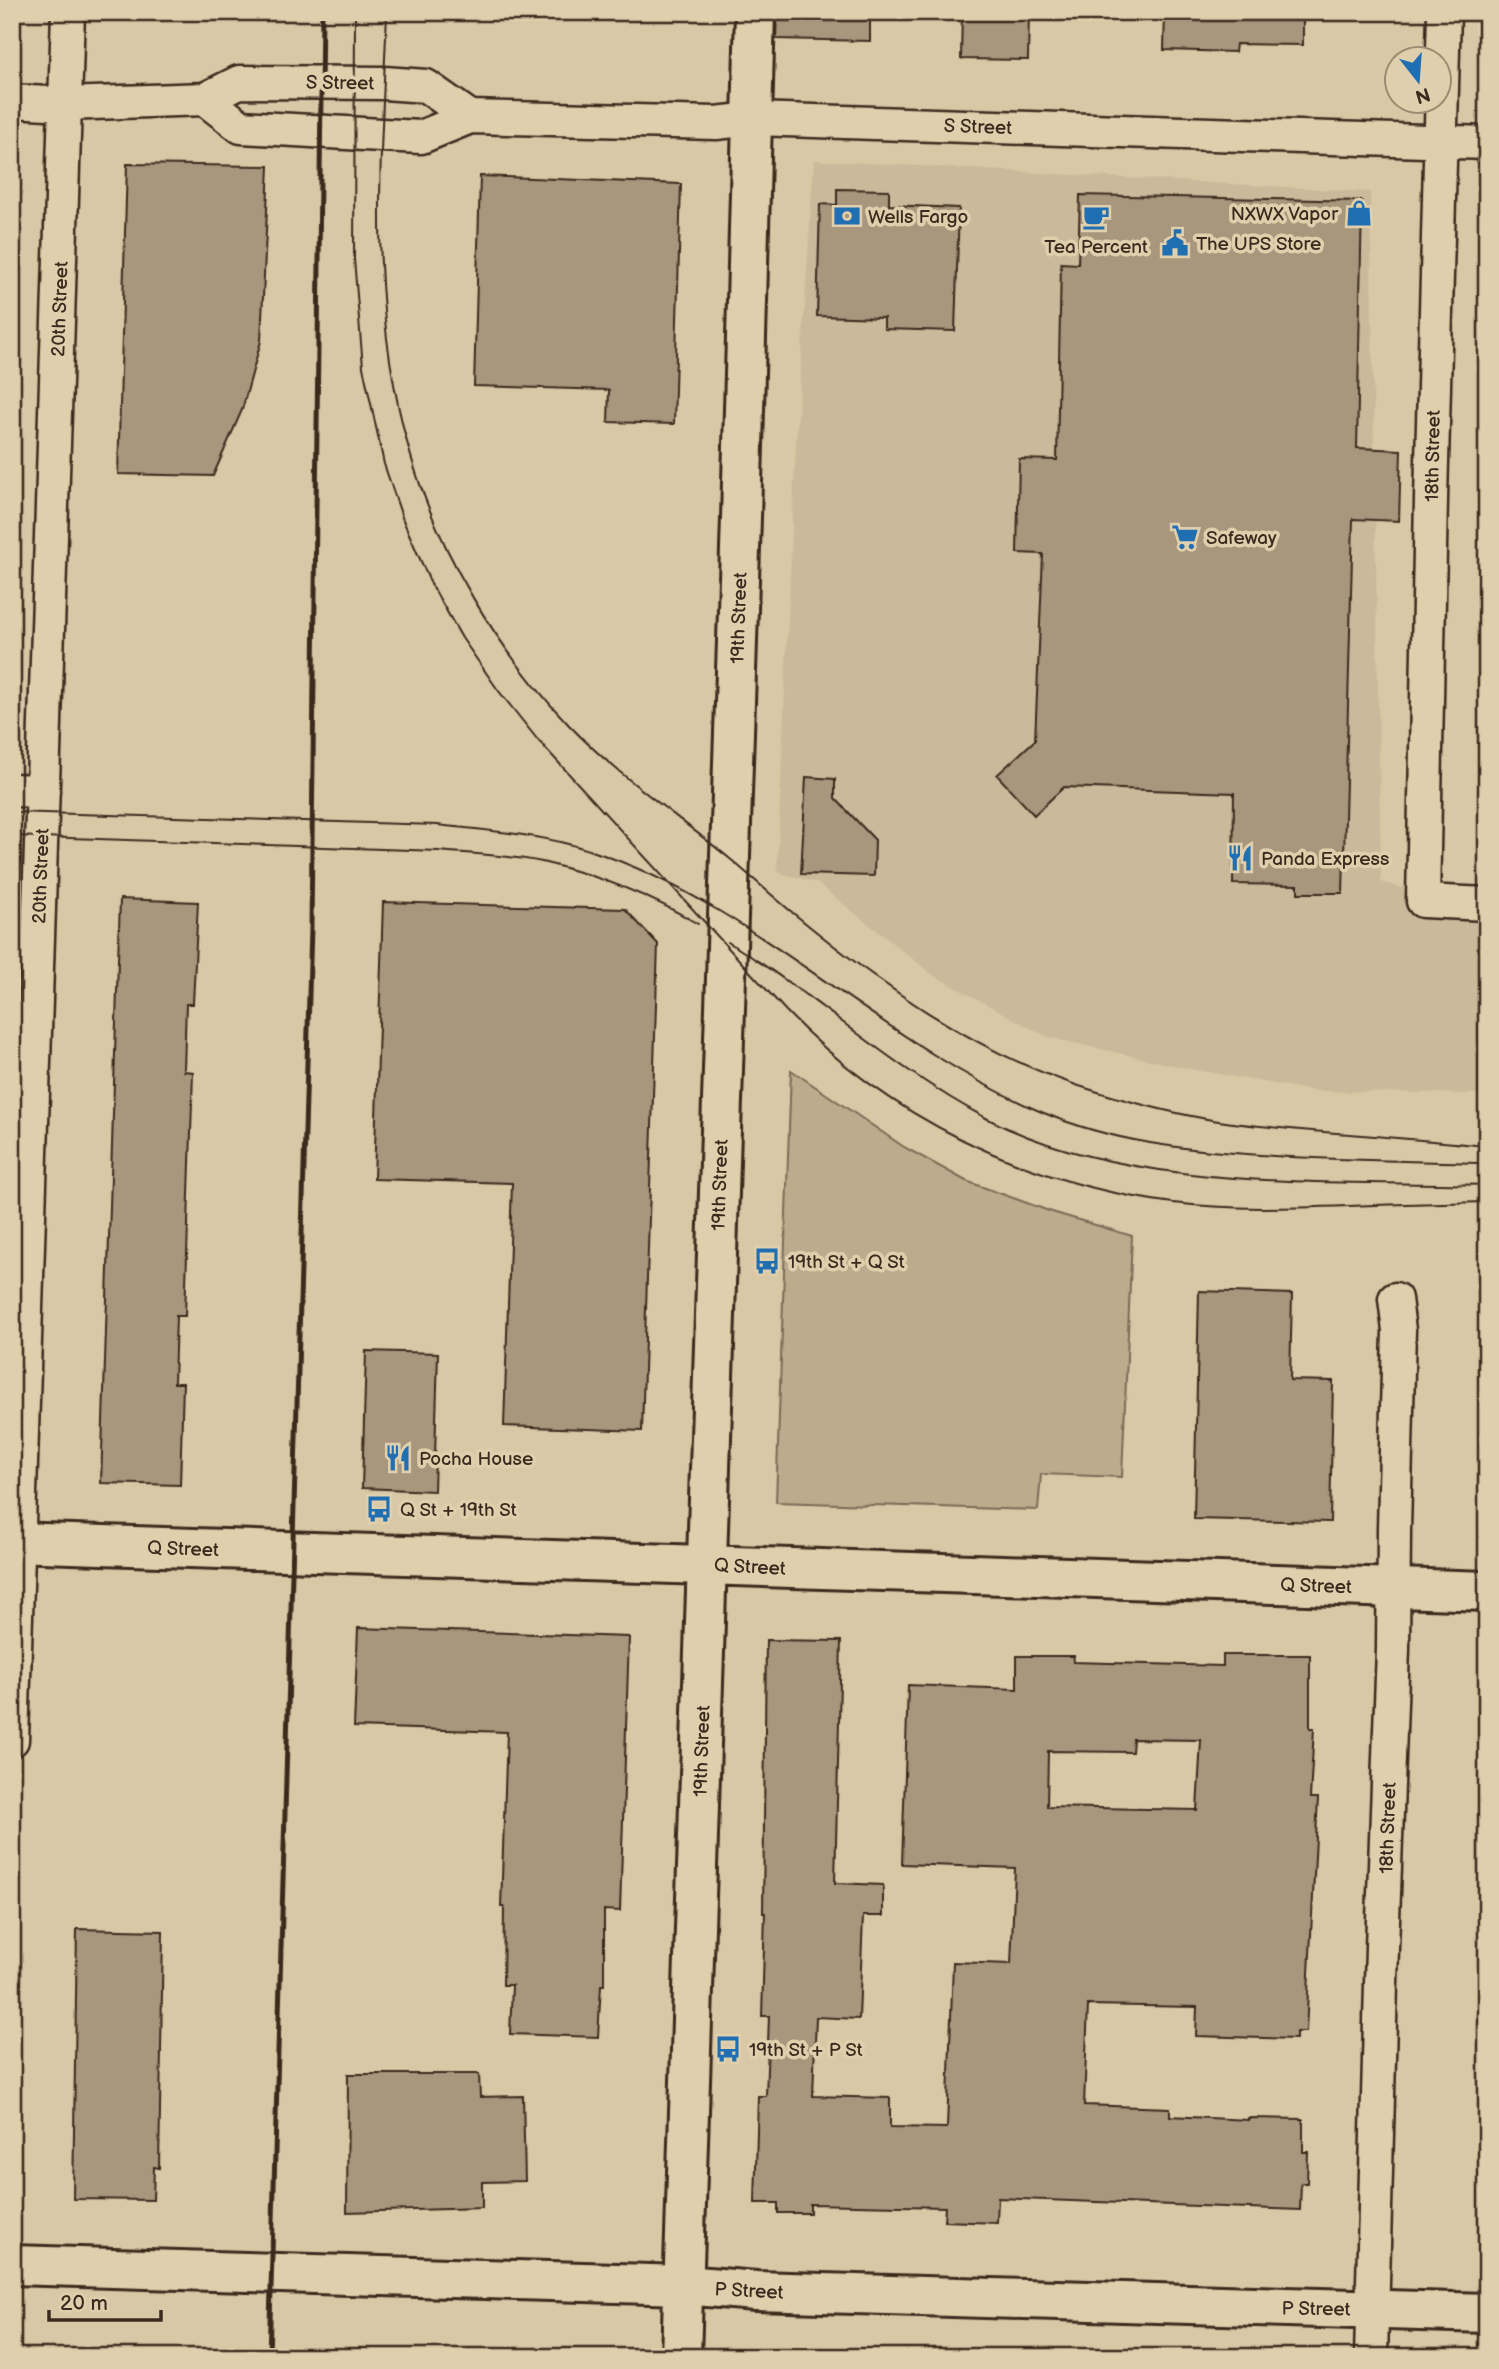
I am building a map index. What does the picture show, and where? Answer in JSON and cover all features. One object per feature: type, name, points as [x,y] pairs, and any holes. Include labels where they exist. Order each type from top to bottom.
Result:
[{"type":"main road","name":"19th Street","points":[[681,2357],[755,12]]},
{"type":"main road","name":"Q Street","points":[[15,1542],[1487,1591]]},
{"type":"main road","name":"P Street","points":[[12,2265],[1487,2313]]},
{"type":"street","name":"20th Street","points":[[12,1740],[28,790],[68,12]]},
{"type":"street","name":"18th Street","points":[[1444,12],[1423,901],[1487,904]]},
{"type":"street","name":"S Street","points":[[12,101],[65,104],[205,99],[239,82],[356,82],[426,86],[470,117]]},
{"type":"street","name":"S Street","points":[[205,99],[241,127],[421,137],[470,117],[716,123],[752,119],[1487,143]]},
{"type":"street","name":"18th Street","points":[[1371,2357],[1382,1947],[1394,1649],[1399,1330],[1395,1299]]},
{"type":"shaded area","points":[[814,160],[1370,192],[1381,882],[1481,910],[1480,1094],[1315,1091],[1190,1069],[1047,1037],[933,975],[817,883],[777,872],[795,462]]},
{"type":"shaded area","points":[[1487,913],[1487,1139],[1481,1138]]},
{"type":"shaded area","points":[[791,1070],[904,1147],[966,1181],[1049,1211],[1132,1236],[1122,1477],[1041,1474],[1038,1510],[776,1502]]},
{"type":"building","points":[[777,12],[870,12],[870,41],[776,39]]},
{"type":"building","points":[[962,12],[1029,12],[1028,60],[961,59]]},
{"type":"building","points":[[1165,12],[1303,12],[1303,45],[1236,44],[1235,52],[1164,50]]},
{"type":"building","points":[[127,164],[269,166],[261,341],[242,410],[213,476],[118,474]]},
{"type":"building","points":[[480,176],[681,184],[674,424],[608,422],[609,390],[474,386]]},
{"type":"building","points":[[837,189],[889,190],[889,205],[959,208],[955,331],[884,329],[884,318],[817,316],[820,204],[837,205]]},
{"type":"building","name":"Safeway","points":[[1080,195],[1362,201],[1357,448],[1401,450],[1399,521],[1353,519],[1343,893],[1298,893],[1298,885],[1233,884],[1234,793],[1064,787],[1034,815],[997,775],[1035,740],[1043,554],[1017,553],[1019,459],[1057,460],[1061,263],[1078,264]]},
{"type":"building","points":[[806,777],[835,779],[835,798],[875,840],[874,876],[801,874]]},
{"type":"building","points":[[120,899],[198,902],[193,1004],[186,1004],[184,1071],[193,1072],[185,1316],[176,1316],[174,1383],[183,1383],[180,1485],[101,1483]]},
{"type":"building","points":[[383,902],[625,909],[658,944],[642,1431],[504,1426],[512,1183],[374,1179]]},
{"type":"building","points":[[1199,1291],[1292,1294],[1290,1380],[1333,1381],[1330,1522],[1194,1519]]},
{"type":"building","points":[[366,1351],[438,1353],[434,1491],[362,1488]]},
{"type":"building","points":[[358,1628],[629,1637],[620,1911],[604,1910],[604,1985],[601,1985],[598,2037],[510,2034],[512,1985],[503,1985],[504,1907],[501,1907],[507,1732],[354,1727]]},
{"type":"building","points":[[766,1640],[841,1641],[835,1883],[883,1885],[883,1916],[863,1916],[859,2019],[816,2017],[813,2096],[890,2098],[890,2127],[947,2128],[953,1962],[1011,1964],[1015,1868],[902,1864],[908,1685],[1017,1689],[1017,1656],[1074,1656],[1073,1662],[1223,1666],[1223,1655],[1310,1655],[1310,1728],[1314,1728],[1310,1798],[1318,1798],[1306,2032],[1296,2032],[1296,2039],[1196,2036],[1197,2007],[1088,2005],[1084,2105],[1170,2108],[1170,2116],[1248,2120],[1303,2119],[1303,2152],[1308,2152],[1307,2183],[1301,2183],[1300,2210],[998,2198],[997,2223],[944,2221],[945,2207],[810,2204],[810,2213],[778,2213],[778,2203],[755,2203],[758,2096],[766,2096],[769,2016],[762,2016]],"holes":[[[1133,1739],[1201,1740],[1197,1810],[1047,1807],[1048,1751],[1132,1752]]]},
{"type":"building","points":[[77,1929],[163,1931],[159,2168],[154,2167],[153,2200],[73,2199]]},
{"type":"building","points":[[348,2074],[479,2074],[480,2097],[523,2096],[525,2181],[482,2182],[482,2208],[347,2212]]},
{"type":"tram line","points":[[355,12],[354,259],[363,367],[384,464],[403,520],[430,582],[462,638],[498,690],[537,739],[786,1011],[826,1049],[915,1114],[963,1140],[1013,1162],[1065,1180],[1118,1194],[1217,1207],[1283,1208],[1487,1202]]},
{"type":"tram line","points":[[387,12],[380,180],[382,288],[396,397],[410,453],[437,527],[473,598],[518,665],[569,725],[626,777],[862,967],[929,1013],[1000,1054],[1076,1085],[1190,1116],[1250,1125],[1487,1146]]},
{"type":"tram line","points":[[12,812],[438,825],[552,840],[589,850],[650,874],[708,905],[764,939],[928,1051],[985,1084],[1070,1123],[1123,1138],[1205,1150],[1316,1158],[1487,1163]]},
{"type":"tram line","points":[[12,836],[439,851],[516,858],[542,862],[603,880],[642,895],[698,924]]},
{"type":"tram line","points":[[728,942],[952,1099],[986,1118],[1042,1142],[1103,1159],[1166,1171],[1231,1178],[1487,1185]]},
{"type":"railway","points":[[269,2357],[311,927],[322,12]]},
{"type":"place","name":"NXWX Vapor","points":[[1359,213]]},
{"type":"place","name":"Wells Fargo","points":[[847,216]]},
{"type":"place","name":"Tea Percent","points":[[1096,217]]},
{"type":"place","name":"The UPS Store","points":[[1175,243]]},
{"type":"place","name":"Safeway","points":[[1185,537]]},
{"type":"place","name":"Panda Express","points":[[1240,858]]},
{"type":"place","name":"19th St + Q St","points":[[767,1261]]},
{"type":"place","name":"Pocha House","points":[[398,1458]]},
{"type":"place","name":"Q St + 19th St","points":[[379,1509]]},
{"type":"place","name":"19th St + P St","points":[[728,2049]]}]
